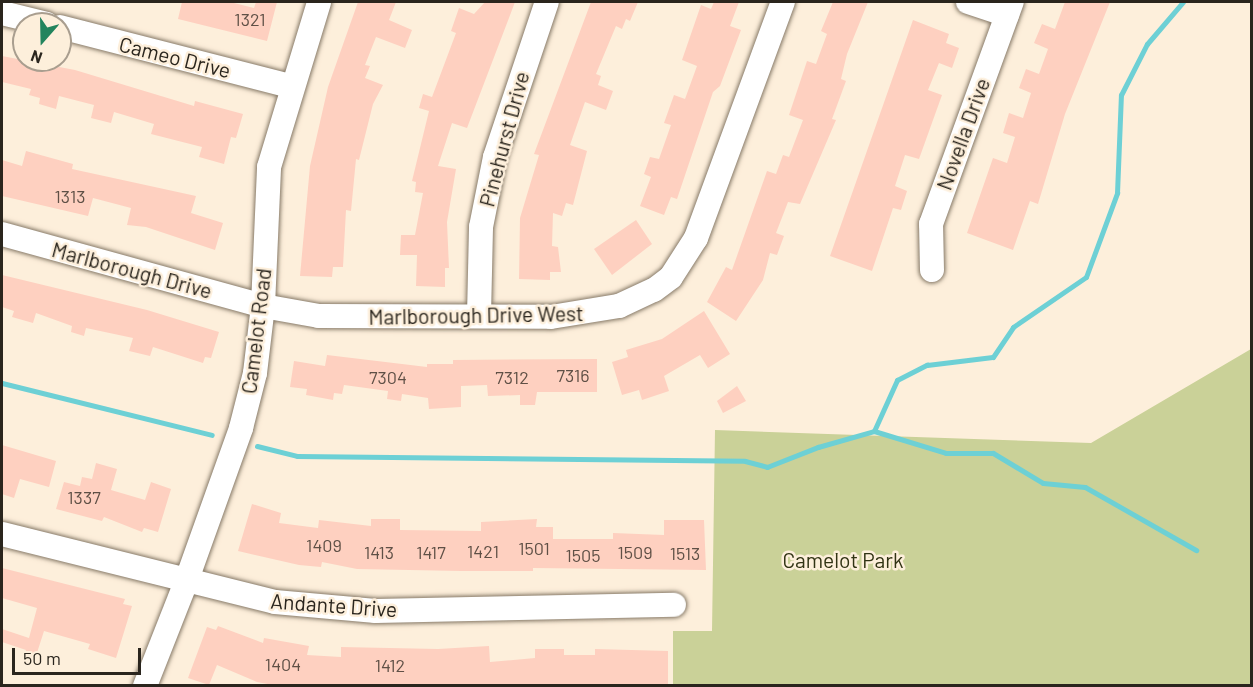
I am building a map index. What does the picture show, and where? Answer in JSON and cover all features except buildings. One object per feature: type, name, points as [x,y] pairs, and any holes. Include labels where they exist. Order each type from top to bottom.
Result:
[{"type":"street","name":"Camelot Road","points":[[145,686],[186,582],[241,428],[255,373],[263,306],[269,167],[290,86],[319,2]]},
{"type":"street","name":"Pinehurst Drive","points":[[479,316],[481,227],[495,157],[547,2]]},
{"type":"street","name":"Marlborough Drive West","points":[[263,306],[353,318],[582,315],[636,300],[670,277],[696,238],[783,2]]},
{"type":"street","points":[[968,2],[1009,8]]},
{"type":"street","name":"Novella Drive","points":[[932,270],[931,224],[1009,8]]},
{"type":"street","name":"Cameo Drive","points":[[72,30],[290,86]]},
{"type":"street","name":"Marlborough Drive","points":[[2,234],[263,306]]},
{"type":"street","name":"Andante Drive","points":[[2,534],[186,582],[275,602],[376,611],[674,605]]},
{"type":"green space","name":"Camelot Park","points":[[1251,349],[1251,685],[673,685],[673,631],[712,631],[715,430],[1091,443]]},
{"type":"waterway","points":[[257,446],[297,456],[745,461],[767,467],[818,447],[874,431],[897,380],[927,365],[993,357],[1013,327],[1086,277],[1117,193],[1121,95],[1147,44],[1183,2]]},
{"type":"waterway","points":[[2,383],[212,435]]},
{"type":"waterway","points":[[874,431],[946,453],[993,453],[1043,483],[1085,487],[1196,550]]}]
